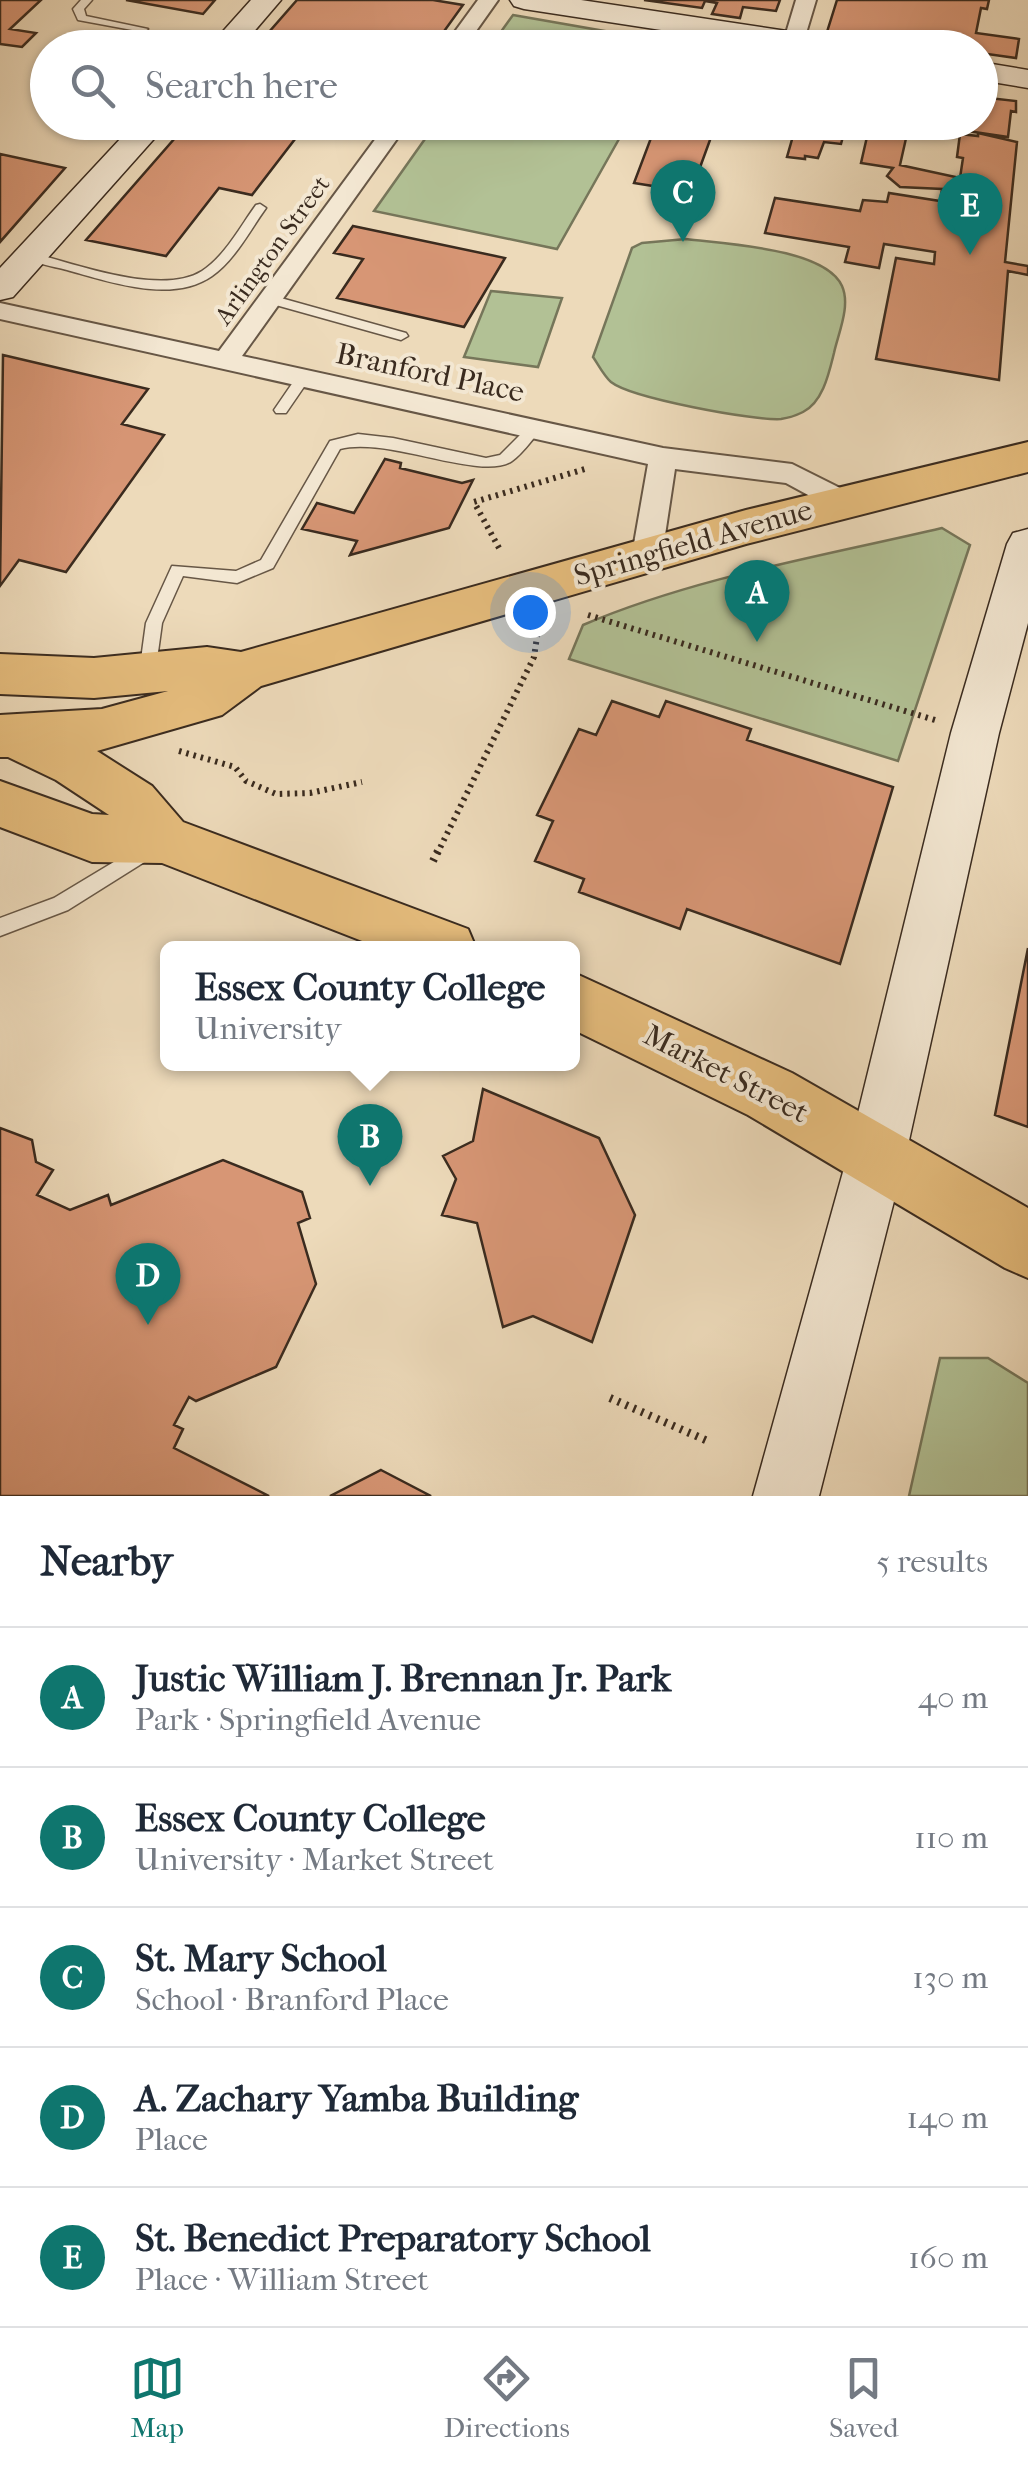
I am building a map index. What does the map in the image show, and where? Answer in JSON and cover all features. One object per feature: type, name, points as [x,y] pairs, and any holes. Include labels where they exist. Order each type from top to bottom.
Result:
[{"type":"main road","name":"Springfield Avenue","points":[[6,734],[102,730],[204,700],[244,671],[842,501],[1028,456]]},
{"type":"main road","name":"Springfield Avenue","points":[[0,674],[43,678],[146,676],[207,667],[244,671]]},
{"type":"main road","points":[[6,734],[75,766],[133,802],[164,839]]},
{"type":"main road","points":[[0,804],[92,838],[164,839],[428,941]]},
{"type":"main road","name":"Market Street","points":[[580,1003],[714,1064],[877,1154],[1028,1246]]},
{"type":"street","points":[[240,30],[267,0]]},
{"type":"street","points":[[467,30],[488,0]]},
{"type":"street","points":[[524,0],[726,30]]},
{"type":"street","points":[[797,30],[806,0]]},
{"type":"street","points":[[998,74],[1028,79]]},
{"type":"street","points":[[0,289],[137,140]]},
{"type":"street","name":"Arlington Street","points":[[225,361],[386,140]]},
{"type":"street","name":"Branford Place","points":[[0,310],[663,458],[792,474],[842,501]]},
{"type":"street","points":[[647,555],[663,458]]},
{"type":"street","points":[[786,1496],[877,1154],[955,726],[1028,544]]},
{"type":"lane","points":[[87,0],[78,9],[82,18],[143,29]]},
{"type":"lane","points":[[29,256],[156,285],[179,285],[208,274],[260,208]]},
{"type":"lane","points":[[270,299],[401,336]]},
{"type":"lane","points":[[281,410],[303,378]]},
{"type":"lane","points":[[146,676],[154,623],[178,570],[237,577],[267,564],[335,445],[358,439],[393,442],[486,463],[505,460],[534,429]]},
{"type":"lane","points":[[0,927],[62,904],[164,839]]},
{"type":"path","points":[[499,548],[474,502],[586,469]]},
{"type":"path","points":[[588,615],[955,726]]},
{"type":"path","points":[[432,860],[534,657],[538,630]]},
{"type":"path","points":[[179,752],[235,767],[244,783],[280,796],[362,782]]},
{"type":"path","points":[[610,1398],[710,1442]]},
{"type":"green space","points":[[513,15],[599,30],[502,30]]},
{"type":"green space","points":[[424,140],[618,140],[557,249],[374,211]]},
{"type":"green space","points":[[686,239],[795,256],[832,273],[842,286],[845,302],[841,329],[824,386],[810,407],[781,419],[721,412],[642,395],[611,382],[604,373],[593,357],[632,248],[642,243]]},
{"type":"green space","points":[[491,291],[562,298],[538,367],[464,357]]},
{"type":"green space","points":[[942,528],[970,545],[898,761],[569,659],[583,625],[626,608],[760,569]]},
{"type":"green space","points":[[940,1358],[988,1358],[1028,1383],[1028,1496],[909,1496]]},
{"type":"building","points":[[0,0],[41,0],[10,29],[30,32],[30,39],[22,47],[0,44]]},
{"type":"building","points":[[126,0],[215,0],[203,14]]},
{"type":"building","points":[[297,0],[433,0],[463,5],[445,30],[271,30]]},
{"type":"building","points":[[644,0],[780,0],[776,11],[743,7],[740,18],[712,14],[717,3],[705,1],[702,8]]},
{"type":"building","points":[[837,0],[989,0],[987,9],[981,8],[977,30],[828,30]]},
{"type":"building","points":[[998,36],[1019,39],[1016,58],[998,56]]},
{"type":"building","points":[[998,99],[1016,101],[1008,137],[998,136]]},
{"type":"building","points":[[998,138],[1017,142],[1005,262],[1028,266],[1028,275],[1008,271],[999,380],[876,359],[896,258],[934,264],[935,252],[884,244],[879,268],[845,262],[849,247],[765,233],[775,198],[860,211],[863,200],[887,202],[889,193],[940,201],[942,189],[900,187],[887,176],[893,168],[861,163],[866,140],[906,140],[900,165],[960,178],[963,158],[957,157],[959,140]]},
{"type":"building","points":[[173,140],[294,140],[252,195],[219,188],[166,256],[86,240]]},
{"type":"building","points":[[650,140],[710,140],[691,192],[634,183]]},
{"type":"building","points":[[792,140],[842,140],[841,144],[824,142],[818,158],[787,157]]},
{"type":"building","points":[[0,154],[65,168],[0,242]]},
{"type":"building","points":[[353,226],[505,258],[464,327],[337,298],[363,259],[334,253]]},
{"type":"building","points":[[3,355],[148,389],[122,424],[164,435],[66,572],[19,560],[0,586]]},
{"type":"building","points":[[385,459],[401,463],[400,468],[462,483],[473,480],[449,528],[350,555],[357,541],[302,529],[317,503],[354,513]]},
{"type":"building","points":[[612,701],[659,717],[666,701],[751,729],[747,740],[893,787],[840,964],[687,909],[680,929],[579,892],[584,879],[535,861],[553,821],[537,815],[579,729],[596,735]]},
{"type":"building","points":[[1028,948],[1028,1127],[995,1115]]},
{"type":"building","points":[[483,1089],[599,1138],[635,1215],[592,1342],[533,1316],[503,1327],[477,1223],[442,1215],[456,1179],[443,1156],[473,1141]]},
{"type":"building","points":[[0,1128],[32,1140],[36,1162],[53,1170],[37,1195],[70,1210],[108,1195],[111,1205],[223,1160],[302,1192],[310,1218],[298,1223],[316,1284],[276,1367],[196,1401],[189,1397],[174,1425],[183,1429],[174,1448],[269,1496],[0,1496]]},
{"type":"building","points":[[381,1470],[431,1496],[330,1496]]},
{"type":"place","name":"St. Mary School","points":[[683,242]]},
{"type":"place","name":"St. Benedict Preparatory School","points":[[970,255]]},
{"type":"place","name":"Justic William J. Brennan Jr. Park","points":[[757,642]]},
{"type":"place","name":"Essex County College","points":[[370,1186]]},
{"type":"place","name":"A. Zachary Yamba Building","points":[[148,1325]]}]
